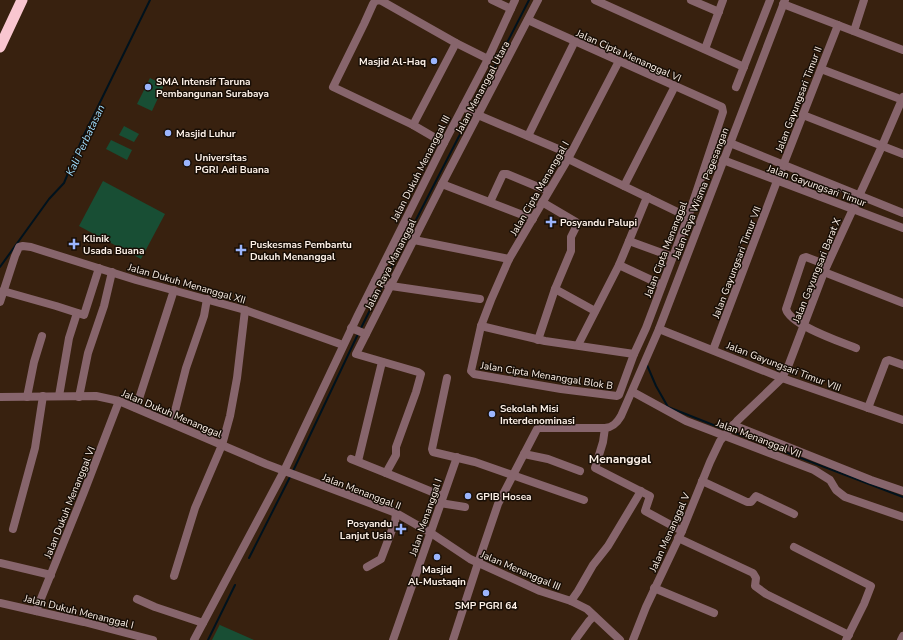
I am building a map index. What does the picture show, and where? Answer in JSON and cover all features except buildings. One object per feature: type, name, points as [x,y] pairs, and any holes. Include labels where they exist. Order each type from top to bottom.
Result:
[{"type":"highway","points":[[0,42],[14,0]]},
{"type":"highway","points":[[0,47],[22,0]]},
{"type":"street","points":[[444,143],[413,126],[333,87],[373,4],[375,1],[380,0],[456,43],[488,59]]},
{"type":"street","points":[[492,0],[511,9]]},
{"type":"street","name":"Jalan Dukuh Menanggal III","points":[[343,345],[444,143],[470,111],[488,59],[515,0]]},
{"type":"street","name":"Jalan Menanggal Utara","points":[[442,184],[470,111],[528,20],[538,0]]},
{"type":"street","points":[[595,0],[744,67]]},
{"type":"street","points":[[691,0],[719,12]]},
{"type":"street","points":[[705,49],[723,0]]},
{"type":"street","points":[[736,87],[770,0]]},
{"type":"street","points":[[854,31],[864,0]]},
{"type":"street","points":[[784,2],[903,50]]},
{"type":"street","name":"Jalan Raya Wisma Pagesangan","points":[[605,428],[616,424],[633,392],[659,329],[784,2]]},
{"type":"street","name":"Jalan Cipta Menanggal VI","points":[[528,20],[722,107]]},
{"type":"street","name":"Jalan Gayungsari Timur II","points":[[777,181],[838,25]]},
{"type":"street","points":[[528,136],[575,41]]},
{"type":"street","points":[[413,126],[456,43]]},
{"type":"street","name":"Jalan Cipta Menanggal I","points":[[481,326],[509,259],[569,157],[619,61]]},
{"type":"street","points":[[821,69],[903,99]]},
{"type":"street","points":[[624,186],[675,86]]},
{"type":"street","name":"Jalan Gayungsari Barat X","points":[[728,431],[782,378],[794,353],[826,268],[903,99]]},
{"type":"street","name":"Jalan Cipta Menanggal","points":[[619,395],[688,217],[723,114],[722,107]]},
{"type":"street","points":[[470,111],[528,136],[647,198],[688,217]]},
{"type":"street","points":[[803,115],[903,154]]},
{"type":"street","name":"Jalan Gayungsari Timur","points":[[730,143],[903,213]]},
{"type":"street","name":"Jalan Gayungsari Timur","points":[[723,160],[903,228]]},
{"type":"street","points":[[490,202],[503,174],[507,174],[548,191]]},
{"type":"street","name":"Jalan Gayungsari Timur VII","points":[[713,350],[777,181]]},
{"type":"street","points":[[442,184],[533,219]]},
{"type":"street","name":"Jalan Raya Mananggal","points":[[382,362],[356,354],[364,334],[442,184]]},
{"type":"street","points":[[578,345],[619,265],[647,198]]},
{"type":"street","points":[[538,340],[555,289],[570,254],[571,237],[577,224],[542,202]]},
{"type":"street","points":[[414,240],[509,259]]},
{"type":"street","points":[[629,241],[673,257]]},
{"type":"street","name":"Jalan Dukuh Menanggal XII","points":[[2,291],[19,247],[23,246],[245,310],[343,345]]},
{"type":"street","points":[[856,348],[804,326],[791,318],[787,313],[786,309],[803,258],[806,257],[826,268],[903,302]]},
{"type":"street","points":[[619,265],[662,285]]},
{"type":"street","points":[[0,302],[2,291],[56,306],[84,316],[99,268]]},
{"type":"street","points":[[79,396],[88,354],[104,306],[112,272]]},
{"type":"street","points":[[376,281],[390,286],[480,299]]},
{"type":"street","points":[[555,289],[595,311]]},
{"type":"street","points":[[137,406],[174,290]]},
{"type":"street","points":[[172,423],[186,368],[204,316],[207,299]]},
{"type":"street","points":[[174,576],[195,508],[222,445],[235,395],[245,310]]},
{"type":"street","points":[[59,396],[68,344],[77,313]]},
{"type":"street","points":[[481,326],[538,340],[634,354]]},
{"type":"street","name":"Jalan Cipta Menanggal Blok B","points":[[481,326],[471,371],[474,374],[561,389],[619,395]]},
{"type":"street","points":[[352,328],[364,334]]},
{"type":"street","name":"Jalan Gayungsari Timur VIII","points":[[659,329],[782,378],[868,408],[902,417]]},
{"type":"street","points":[[27,397],[34,362],[42,336]]},
{"type":"street","points":[[194,640],[287,473],[343,345]]},
{"type":"street","points":[[868,408],[886,361],[889,360],[903,365]]},
{"type":"street","points":[[386,473],[396,455],[396,447],[421,374],[382,362],[355,460],[386,473],[441,500],[465,507]]},
{"type":"street","points":[[447,378],[432,449],[434,452],[457,457],[513,474],[584,500]]},
{"type":"street","name":"Jalan Menanggal VII","points":[[633,392],[686,421],[728,431],[814,470],[830,480],[836,490],[844,497],[903,517]]},
{"type":"street","points":[[13,529],[35,448],[43,396]]},
{"type":"street","name":"Jalan Dukuh Menanggal","points":[[0,397],[96,396],[119,401],[137,406],[172,423],[287,473]]},
{"type":"street","name":"Jalan Dukuh Menanggal VI","points":[[36,611],[119,401]]},
{"type":"street","points":[[453,640],[498,504],[534,433],[539,428],[605,428],[603,442],[595,468],[650,497],[645,511],[680,534],[753,574],[756,578],[755,586],[766,594],[848,637],[871,586],[794,547]]},
{"type":"street","points":[[728,431],[903,491]]},
{"type":"street","name":"Jalan Menanggal V","points":[[633,640],[654,588],[680,534],[715,451],[728,431]]},
{"type":"street","points":[[524,454],[548,459],[580,471]]},
{"type":"street","name":"Jalan Menanggal I","points":[[393,640],[457,457]]},
{"type":"street","name":"Jalan Menanggal II","points":[[287,473],[396,513],[431,533]]},
{"type":"street","points":[[702,481],[747,502],[751,502],[756,496],[794,514]]},
{"type":"street","points":[[571,601],[593,565],[608,546],[641,491]]},
{"type":"street","points":[[367,567],[377,562],[382,557],[395,522],[396,513]]},
{"type":"street","name":"Jalan Menanggal III","points":[[431,533],[478,563],[540,591],[571,601],[587,609],[620,640]]},
{"type":"street","points":[[0,563],[51,575]]},
{"type":"street","points":[[654,588],[714,614]]},
{"type":"street","points":[[137,599],[155,607],[203,623]]},
{"type":"street","name":"Jalan Dukuh Menanggal I","points":[[0,603],[84,622],[153,640]]},
{"type":"street","points":[[575,640],[594,616]]},
{"type":"street","points":[[901,640],[903,636]]},
{"type":"green space","points":[[150,78],[164,85],[152,111],[137,104]]},
{"type":"green space","points":[[124,126],[139,134],[134,142],[119,135]]},
{"type":"green space","points":[[111,140],[132,150],[127,160],[106,149]]},
{"type":"green space","points":[[103,181],[165,214],[141,259],[79,226]]},
{"type":"green space","points":[[220,625],[254,640],[212,640]]},
{"type":"waterway","name":"Kali Perbatasan","points":[[0,267],[49,199],[64,183],[83,137],[150,0]]},
{"type":"waterway","points":[[473,109],[529,0]]},
{"type":"waterway","points":[[384,282],[471,113]]},
{"type":"waterway","points":[[360,330],[382,286]]},
{"type":"waterway","points":[[293,471],[358,334]]},
{"type":"waterway","points":[[647,365],[656,386],[668,407],[726,430]]},
{"type":"waterway","points":[[730,431],[903,497]]},
{"type":"waterway","points":[[249,558],[291,475]]},
{"type":"waterway","points":[[208,640],[235,585]]},
{"type":"place","name":"Masjid Al-Haq","points":[[434,61]]},
{"type":"place","name":"SMA Intensif Taruna Pembangunan Surabaya","points":[[148,87]]},
{"type":"place","name":"Masjid Luhur","points":[[168,133]]},
{"type":"place","name":"Universitas PGRI Adi Buana","points":[[187,163]]},
{"type":"place","name":"Posyandu Palupi","points":[[551,222]]},
{"type":"place","name":"Klinik Usada Buana","points":[[74,244]]},
{"type":"place","name":"Puskesmas Pembantu Dukuh Menanggal","points":[[241,250]]},
{"type":"place","name":"Sekolah Misi Interdenominasi","points":[[492,414]]},
{"type":"place","name":"GPIB Hosea","points":[[468,496]]},
{"type":"place","name":"Posyandu Lanjut Usia","points":[[401,529]]},
{"type":"place","name":"Masjid Al-Mustaqin","points":[[437,557]]},
{"type":"place","name":"SMP PGRI 64","points":[[486,593]]},
{"type":"district","name":"Menanggal","points":[[620,459]]}]
